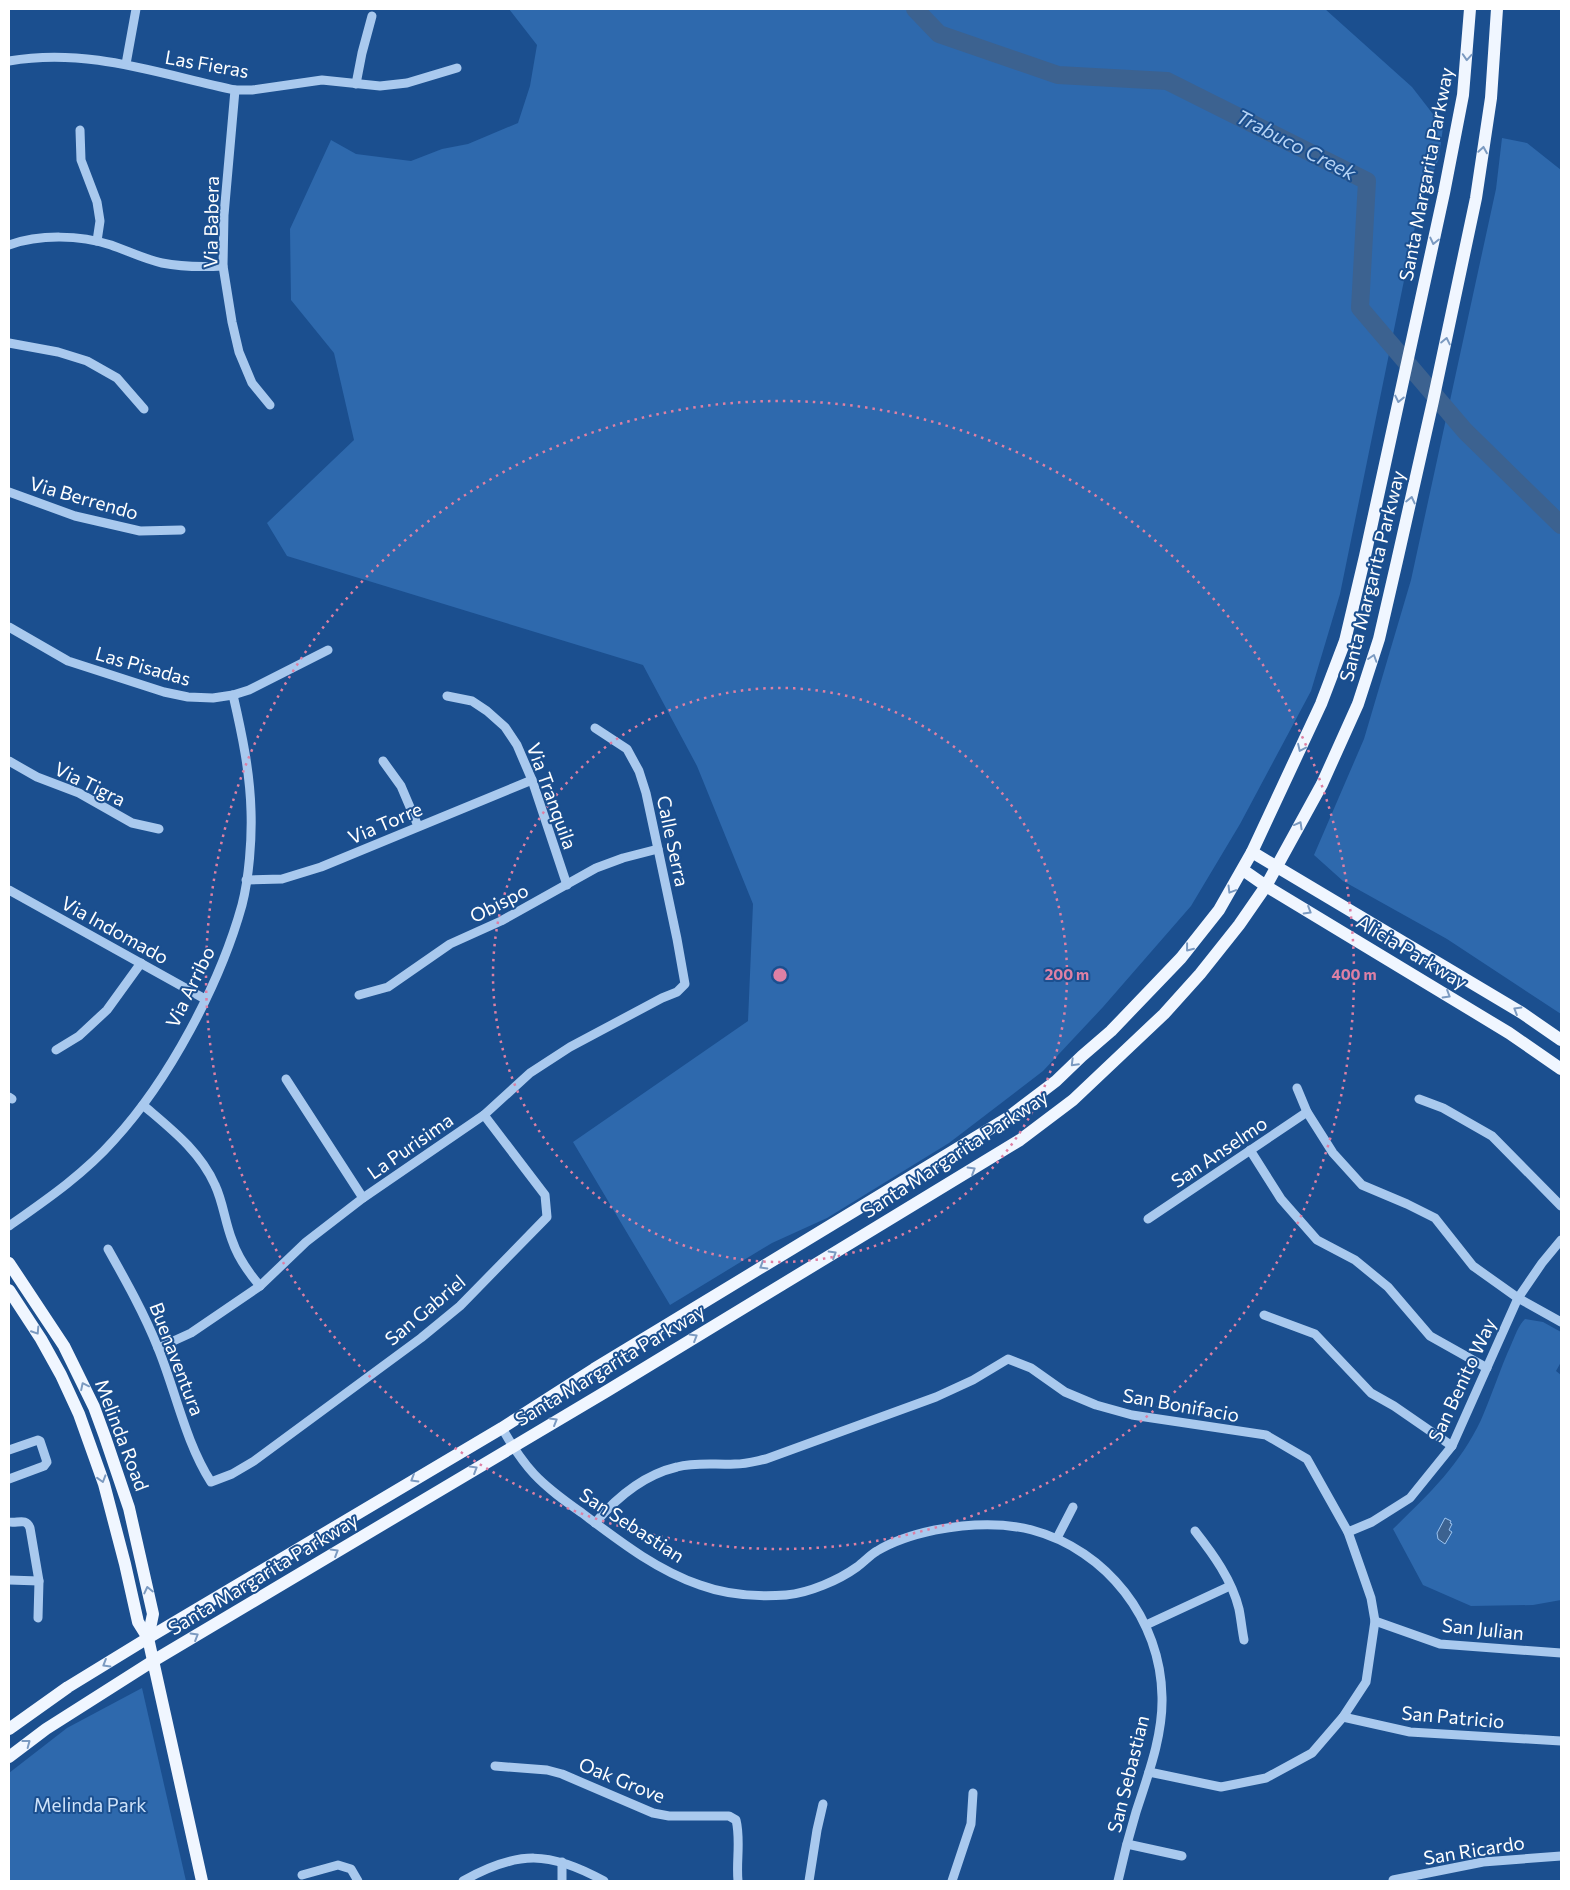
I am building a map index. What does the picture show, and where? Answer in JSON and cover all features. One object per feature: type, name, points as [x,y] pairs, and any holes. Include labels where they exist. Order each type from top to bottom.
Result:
[{"type":"main road","name":"Santa Margarita Parkway","points":[[9,1729],[68,1687],[148,1638],[502,1428],[670,1322],[1006,1119],[1042,1092],[1111,1032],[1181,958],[1219,910],[1243,870],[1321,704],[1345,642],[1444,193],[1463,95],[1470,9]]},
{"type":"main road","name":"Santa Margarita Parkway","points":[[9,1757],[46,1729],[154,1661],[936,1192],[1028,1134],[1073,1100],[1164,1014],[1205,968],[1239,925],[1266,886],[1322,784],[1358,704],[1379,639],[1433,401],[1476,198],[1491,98],[1497,9]]},
{"type":"main road","name":"Alicia Parkway","points":[[1252,852],[1522,1013],[1561,1040]]},
{"type":"main road","name":"Alicia Parkway","points":[[1243,870],[1266,886],[1509,1033],[1561,1069]]},
{"type":"main road","name":"Melinda Road","points":[[9,1263],[64,1346],[94,1407],[105,1436],[129,1508],[153,1614],[148,1638]]},
{"type":"main road","name":"Melinda Road","points":[[9,1290],[41,1339],[61,1375],[80,1414],[104,1484],[138,1622],[148,1638],[154,1661],[202,1881]]},
{"type":"street","points":[[126,64],[136,9]]},
{"type":"street","points":[[356,84],[372,16]]},
{"type":"street","name":"Las Fieras","points":[[9,61],[53,57],[89,58],[126,64],[235,90],[252,90],[322,80],[380,86],[407,83],[456,68]]},
{"type":"street","name":"Via Babera","points":[[235,90],[224,215],[223,266],[239,352],[252,383],[270,406]]},
{"type":"street","points":[[80,130],[81,160],[97,202],[100,221],[97,241]]},
{"type":"street","points":[[9,246],[17,242],[56,238],[97,241],[162,263],[190,267],[223,266]]},
{"type":"street","points":[[9,343],[58,352],[87,361],[117,378],[144,409]]},
{"type":"street","name":"Via Berrendo","points":[[9,492],[75,516],[140,531],[181,530]]},
{"type":"street","name":"Las Pisadas","points":[[9,627],[68,661],[164,692],[188,697],[213,698],[249,690],[328,650]]},
{"type":"street","name":"Via Arribo","points":[[9,1226],[73,1179],[113,1141],[143,1106],[205,999],[225,955],[242,904],[246,880],[251,813],[242,733],[233,695]]},
{"type":"street","name":"Via Tranquila","points":[[447,696],[472,701],[487,710],[505,727],[517,745],[532,780],[567,885]]},
{"type":"street","name":"Calle Serra","points":[[595,728],[627,749],[639,771],[646,792],[685,981]]},
{"type":"street","name":"Via Tigra","points":[[9,761],[38,777],[79,793],[132,823],[159,829]]},
{"type":"street","points":[[383,761],[401,786],[418,826]]},
{"type":"street","name":"Via Torre","points":[[246,880],[282,879],[321,867],[532,780]]},
{"type":"street","name":"Obispo","points":[[359,996],[388,987],[450,944],[501,921],[596,868],[623,858],[658,849]]},
{"type":"street","name":"Via Indomado","points":[[9,890],[205,999]]},
{"type":"street","points":[[56,1050],[79,1036],[108,1010],[141,962]]},
{"type":"street","name":"La Purisima","points":[[158,1348],[192,1333],[260,1286],[306,1242],[364,1198],[484,1115],[530,1073],[570,1047],[662,998],[677,992],[685,984],[685,981]]},
{"type":"street","points":[[286,1079],[364,1198]]},
{"type":"street","points":[[1296,1088],[1333,1153],[1362,1185],[1435,1218],[1473,1266],[1518,1298],[1561,1322]]},
{"type":"street","points":[[1419,1099],[1443,1108],[1492,1136],[1561,1206]]},
{"type":"street","points":[[143,1106],[195,1152],[206,1168],[216,1186],[232,1241],[242,1264],[260,1286]]},
{"type":"street","name":"San Anselmo","points":[[1148,1219],[1308,1112]]},
{"type":"street","name":"San Gabriel","points":[[211,1482],[232,1474],[254,1461],[421,1338],[460,1306],[547,1217],[545,1195],[484,1115]]},
{"type":"street","points":[[1250,1150],[1281,1199],[1316,1240],[1355,1260],[1388,1287],[1430,1336],[1487,1368]]},
{"type":"street","name":"San Benito Way","points":[[1348,1532],[1372,1522],[1410,1498],[1452,1446],[1518,1298],[1542,1263],[1561,1240]]},
{"type":"street","name":"Buenaventura","points":[[108,1249],[140,1307],[158,1348],[197,1460],[211,1482]]},
{"type":"street","points":[[1264,1315],[1315,1334],[1371,1393],[1394,1406],[1452,1446]]},
{"type":"street","name":"San Bonifacio","points":[[596,1523],[614,1501],[633,1486],[655,1474],[678,1466],[738,1464],[766,1460],[936,1397],[973,1380],[1008,1359],[1031,1368],[1065,1392],[1096,1405],[1132,1415],[1266,1435],[1308,1458],[1348,1532],[1371,1598],[1374,1621],[1366,1682],[1343,1718],[1312,1753],[1266,1778],[1221,1787],[1149,1772]]},
{"type":"street","name":"San Sebastian","points":[[502,1428],[512,1446],[543,1484],[665,1570],[702,1586],[746,1595],[789,1595],[830,1583],[858,1567],[876,1551],[902,1539],[936,1530],[975,1525],[1006,1526],[1031,1530],[1057,1538],[1084,1554],[1114,1577],[1131,1599],[1146,1625],[1157,1660],[1162,1696],[1159,1732],[1118,1881]]},
{"type":"street","points":[[9,1450],[38,1440],[47,1462],[44,1466],[9,1479]]},
{"type":"street","points":[[1057,1538],[1073,1507]]},
{"type":"street","points":[[9,1522],[25,1521],[28,1524],[39,1581],[38,1618]]},
{"type":"street","points":[[1195,1531],[1214,1556],[1230,1586],[1238,1608],[1244,1640]]},
{"type":"street","points":[[9,1580],[39,1581]]},
{"type":"street","points":[[1146,1625],[1230,1586]]},
{"type":"street","name":"San Julian","points":[[1374,1621],[1440,1644],[1561,1653]]},
{"type":"street","name":"San Patricio","points":[[1343,1718],[1410,1732],[1561,1742]]},
{"type":"street","name":"Oak Grove","points":[[495,1766],[547,1770],[562,1774],[653,1813],[669,1816],[729,1816],[736,1820],[738,1828],[738,1881]]},
{"type":"street","points":[[952,1881],[972,1824],[973,1793]]},
{"type":"street","points":[[810,1881],[817,1830],[823,1804]]},
{"type":"street","points":[[1127,1844],[1182,1856]]},
{"type":"street","name":"San Ricardo","points":[[1393,1880],[1483,1862],[1561,1856]]},
{"type":"street","points":[[463,1881],[483,1870],[506,1861],[534,1858],[562,1862],[582,1869],[604,1881]]},
{"type":"street","points":[[562,1862],[562,1881]]},
{"type":"street","points":[[302,1875],[338,1865],[351,1868],[358,1881]]},
{"type":"green space","points":[[509,9],[1325,9],[1412,87],[1443,127],[1439,158],[1419,207],[1340,594],[1311,691],[1240,824],[1191,906],[1103,1007],[1043,1071],[949,1143],[827,1218],[772,1243],[670,1305],[573,1142],[748,1021],[753,904],[697,766],[643,665],[287,556],[267,523],[354,440],[334,353],[291,300],[290,229],[331,140],[356,154],[411,161],[442,149],[468,144],[518,123],[530,86],[537,45]]},
{"type":"green space","points":[[1502,138],[1527,143],[1561,170],[1561,1014],[1447,939],[1343,881],[1314,855],[1364,739],[1411,580],[1496,189]]},
{"type":"green space","points":[[1525,1319],[1543,1322],[1561,1332],[1561,1362],[1556,1371],[1561,1375],[1561,1600],[1533,1605],[1471,1606],[1423,1585],[1393,1529],[1442,1479],[1463,1452],[1481,1420],[1515,1335]]},
{"type":"green space","name":"Melinda Park","points":[[142,1688],[186,1881],[9,1881],[9,1773],[67,1728]]},
{"type":"shaded area","points":[[1445,1518],[1451,1521],[1450,1523],[1452,1524],[1449,1530],[1452,1532],[1445,1544],[1438,1539],[1437,1533]]},
{"type":"waterway","name":"Trabuco Creek","points":[[915,9],[939,34],[1058,75],[1167,81],[1367,181],[1360,308],[1465,431],[1561,525]]}]
